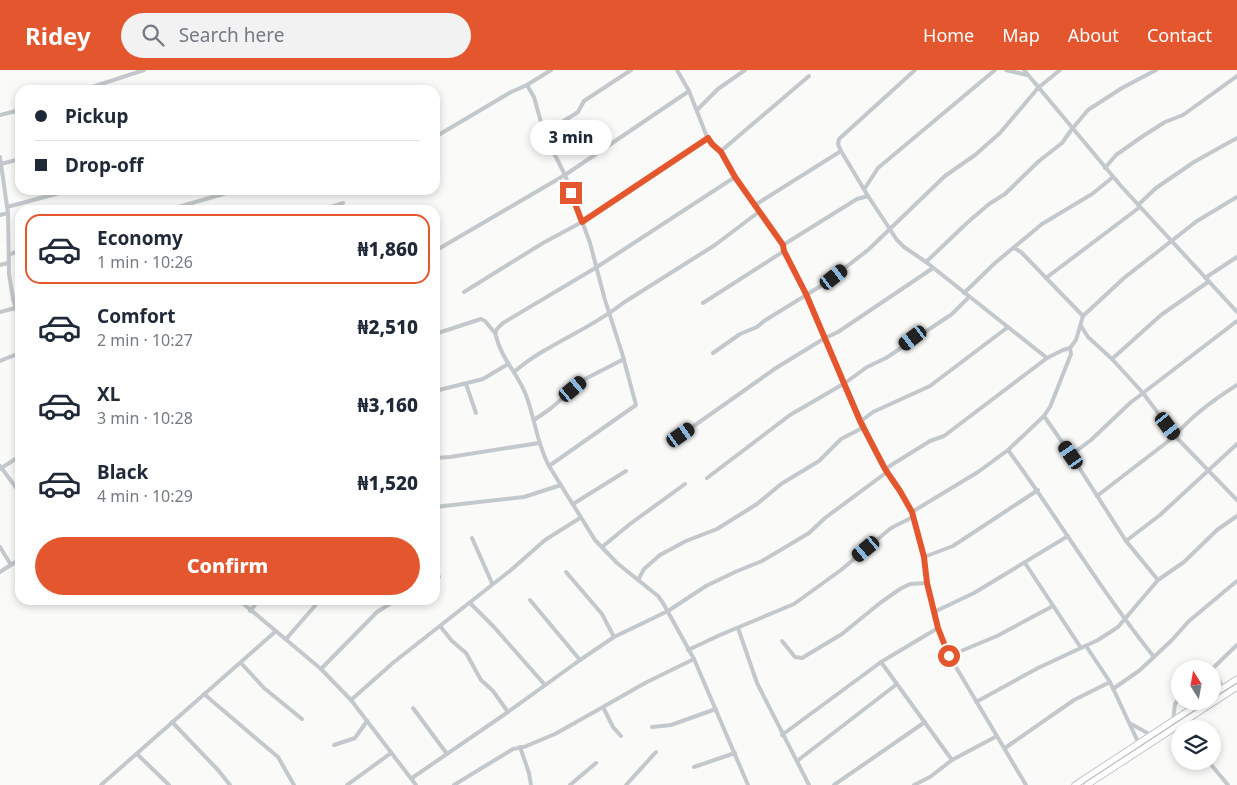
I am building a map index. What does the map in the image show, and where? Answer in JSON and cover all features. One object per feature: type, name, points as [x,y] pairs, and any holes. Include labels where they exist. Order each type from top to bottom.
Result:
[{"type":"highway","points":[[1221,690],[1237,679]]},
{"type":"highway","points":[[1191,720],[1237,687]]},
{"type":"highway","points":[[1174,720],[1190,710]]},
{"type":"highway","points":[[1075,785],[1171,722]]},
{"type":"highway","points":[[1087,785],[1171,733]]},
{"type":"street","points":[[98,85],[144,70]]},
{"type":"street","points":[[440,134],[551,70]]},
{"type":"street","points":[[544,133],[578,112],[584,101],[631,70]]},
{"type":"street","points":[[678,70],[689,91],[708,138],[721,152],[735,177],[783,245],[860,421],[912,515],[924,557],[927,583],[938,628],[949,656],[1026,785]]},
{"type":"street","points":[[697,110],[718,89],[745,70]]},
{"type":"street","points":[[915,70],[839,139],[838,144],[841,151],[865,188],[868,196],[904,247],[934,268],[1047,358]]},
{"type":"street","points":[[865,188],[878,168],[996,70]]},
{"type":"street","points":[[1006,70],[1027,75]]},
{"type":"street","points":[[1024,70],[1105,168],[1237,312]]},
{"type":"street","points":[[713,352],[740,334],[758,328],[764,321],[824,284],[868,250],[944,176],[974,155],[1000,133],[1038,88],[1060,70]]},
{"type":"street","points":[[926,262],[975,216],[1005,194],[1039,160],[1062,143],[1088,110],[1122,88],[1156,70]]},
{"type":"street","points":[[721,152],[809,76]]},
{"type":"street","points":[[1105,168],[1116,156],[1142,136],[1165,122],[1183,115],[1237,76]]},
{"type":"street","points":[[527,85],[536,103],[544,133],[565,175],[582,222],[597,267],[636,405],[548,466]]},
{"type":"street","points":[[440,248],[565,175],[689,91]]},
{"type":"street","points":[[0,115],[15,111]]},
{"type":"street","points":[[464,292],[542,243],[582,222],[708,138]]},
{"type":"street","points":[[1046,278],[1139,206],[1156,188],[1194,162],[1237,138]]},
{"type":"street","points":[[755,205],[841,151]]},
{"type":"street","points":[[0,157],[8,210],[10,254],[8,263],[12,299],[15,308],[0,312]]},
{"type":"street","points":[[1,167],[15,161]]},
{"type":"street","points":[[495,333],[503,323],[597,267],[735,177]]},
{"type":"street","points":[[964,293],[990,268],[1049,219],[1092,194],[1113,177]]},
{"type":"street","points":[[24,205],[55,195]]},
{"type":"street","points":[[186,205],[220,195]]},
{"type":"street","points":[[783,245],[858,200],[868,196]]},
{"type":"street","points":[[412,778],[614,637],[668,611],[706,586],[762,561],[809,533],[825,518],[886,471],[930,440],[944,436],[1047,358],[1070,348],[1076,340],[1083,316],[1124,278],[1197,221],[1237,197]]},
{"type":"street","points":[[337,205],[343,203]]},
{"type":"street","points":[[0,215],[15,208]]},
{"type":"street","points":[[514,372],[533,358],[610,314],[623,303],[715,245],[760,211]]},
{"type":"street","points":[[1014,248],[1021,252],[1083,316]]},
{"type":"street","points":[[703,303],[784,251]]},
{"type":"street","points":[[10,254],[15,252]]},
{"type":"street","points":[[1112,359],[1161,315],[1237,257]]},
{"type":"street","points":[[0,265],[8,263]]},
{"type":"street","points":[[681,435],[769,373],[831,336],[934,268]]},
{"type":"street","points":[[707,478],[790,415],[845,383],[860,371],[886,358],[952,314],[969,297]]},
{"type":"street","points":[[440,332],[481,320],[485,321],[495,333],[508,364],[526,396],[539,444],[548,466],[580,518],[602,547],[617,563],[658,596],[668,611],[694,659],[748,785]]},
{"type":"street","points":[[1071,455],[1091,440],[1130,403],[1237,321]]},
{"type":"street","points":[[1081,326],[1088,337],[1112,359],[1142,394],[1175,436],[1237,500]]},
{"type":"street","points":[[860,421],[873,412],[930,386],[1008,327]]},
{"type":"street","points":[[1076,340],[1088,337]]},
{"type":"street","points":[[688,650],[794,604],[841,570],[890,528],[978,472],[1008,450],[1044,416],[1050,407],[1071,354],[1070,348]]},
{"type":"street","points":[[0,361],[15,356]]},
{"type":"street","points":[[534,420],[585,379],[624,359]]},
{"type":"street","points":[[440,390],[483,379],[508,364]]},
{"type":"street","points":[[466,384],[476,413]]},
{"type":"street","points":[[1097,496],[1175,436],[1182,426],[1237,385]]},
{"type":"street","points":[[1044,416],[1126,541],[1158,580]]},
{"type":"street","points":[[638,580],[644,569],[660,556],[686,541],[717,529],[756,504],[781,484],[819,461],[841,440],[864,427]]},
{"type":"street","points":[[440,458],[539,444]]},
{"type":"street","points":[[1126,541],[1160,515],[1174,500],[1194,485],[1237,444]]},
{"type":"street","points":[[1008,450],[1038,490],[1125,620],[1154,657]]},
{"type":"street","points":[[15,459],[1,468],[15,486]]},
{"type":"street","points":[[573,504],[626,471]]},
{"type":"street","points":[[602,547],[685,484]]},
{"type":"street","points":[[440,506],[524,498],[561,485]]},
{"type":"street","points":[[924,557],[953,546],[1038,490]]},
{"type":"street","points":[[976,702],[1118,628],[1158,580],[1184,562],[1217,530],[1237,516]]},
{"type":"street","points":[[351,700],[545,540],[580,518]]},
{"type":"street","points":[[934,612],[974,593],[1068,536]]},
{"type":"street","points":[[472,538],[492,583]]},
{"type":"street","points":[[0,547],[11,565]]},
{"type":"street","points":[[0,572],[15,562]]},
{"type":"street","points":[[1025,563],[1053,606],[1110,682],[1139,744]]},
{"type":"street","points":[[566,572],[602,614],[614,637]]},
{"type":"street","points":[[1113,689],[1140,670],[1189,621],[1237,582]]},
{"type":"street","points":[[782,641],[795,657],[802,658],[842,634],[900,589],[910,584],[927,583]]},
{"type":"street","points":[[530,600],[580,660]]},
{"type":"street","points":[[470,602],[545,686]]},
{"type":"street","points":[[244,605],[321,669],[351,700],[416,785]]},
{"type":"street","points":[[250,610],[254,605]]},
{"type":"street","points":[[286,639],[316,605]]},
{"type":"street","points":[[321,669],[377,612],[388,605]]},
{"type":"street","points":[[949,656],[997,636],[1053,606]]},
{"type":"street","points":[[440,626],[452,641],[466,653],[481,680],[493,691],[508,712]]},
{"type":"street","points":[[738,628],[757,682],[808,784],[802,785]]},
{"type":"street","points":[[782,735],[881,662],[938,628]]},
{"type":"street","points":[[101,785],[276,631]]},
{"type":"street","points":[[1221,660],[1237,645]]},
{"type":"street","points":[[454,785],[496,758],[556,734],[645,683],[694,659]]},
{"type":"street","points":[[881,662],[952,760]]},
{"type":"street","points":[[241,663],[264,688],[302,719]]},
{"type":"street","points":[[1005,748],[1074,700],[1110,682]]},
{"type":"street","points":[[1221,683],[1224,688]]},
{"type":"street","points":[[797,761],[897,684]]},
{"type":"street","points":[[204,694],[278,757],[294,785]]},
{"type":"street","points":[[413,708],[447,754]]},
{"type":"street","points":[[603,708],[615,731],[621,736]]},
{"type":"street","points":[[652,727],[671,725],[716,708]]},
{"type":"street","points":[[334,745],[355,738],[368,721]]},
{"type":"street","points":[[172,722],[230,785]]},
{"type":"street","points":[[834,785],[925,722]]},
{"type":"street","points":[[1131,724],[1151,735]]},
{"type":"street","points":[[914,785],[930,777],[952,760],[997,736]]},
{"type":"street","points":[[520,748],[529,773],[531,785]]},
{"type":"street","points":[[626,785],[656,752]]},
{"type":"street","points":[[347,785],[391,753]]},
{"type":"street","points":[[694,767],[735,753]]},
{"type":"street","points":[[136,754],[169,785]]},
{"type":"street","points":[[570,785],[596,763]]},
{"type":"street","points":[[1214,770],[1224,784]]},
{"type":"route","points":[[571,193],[582,222],[708,138],[721,152],[735,177],[783,245],[784,251],[806,294],[846,385],[860,421],[885,469],[912,512],[924,557],[927,583],[938,628],[949,656]]}]
